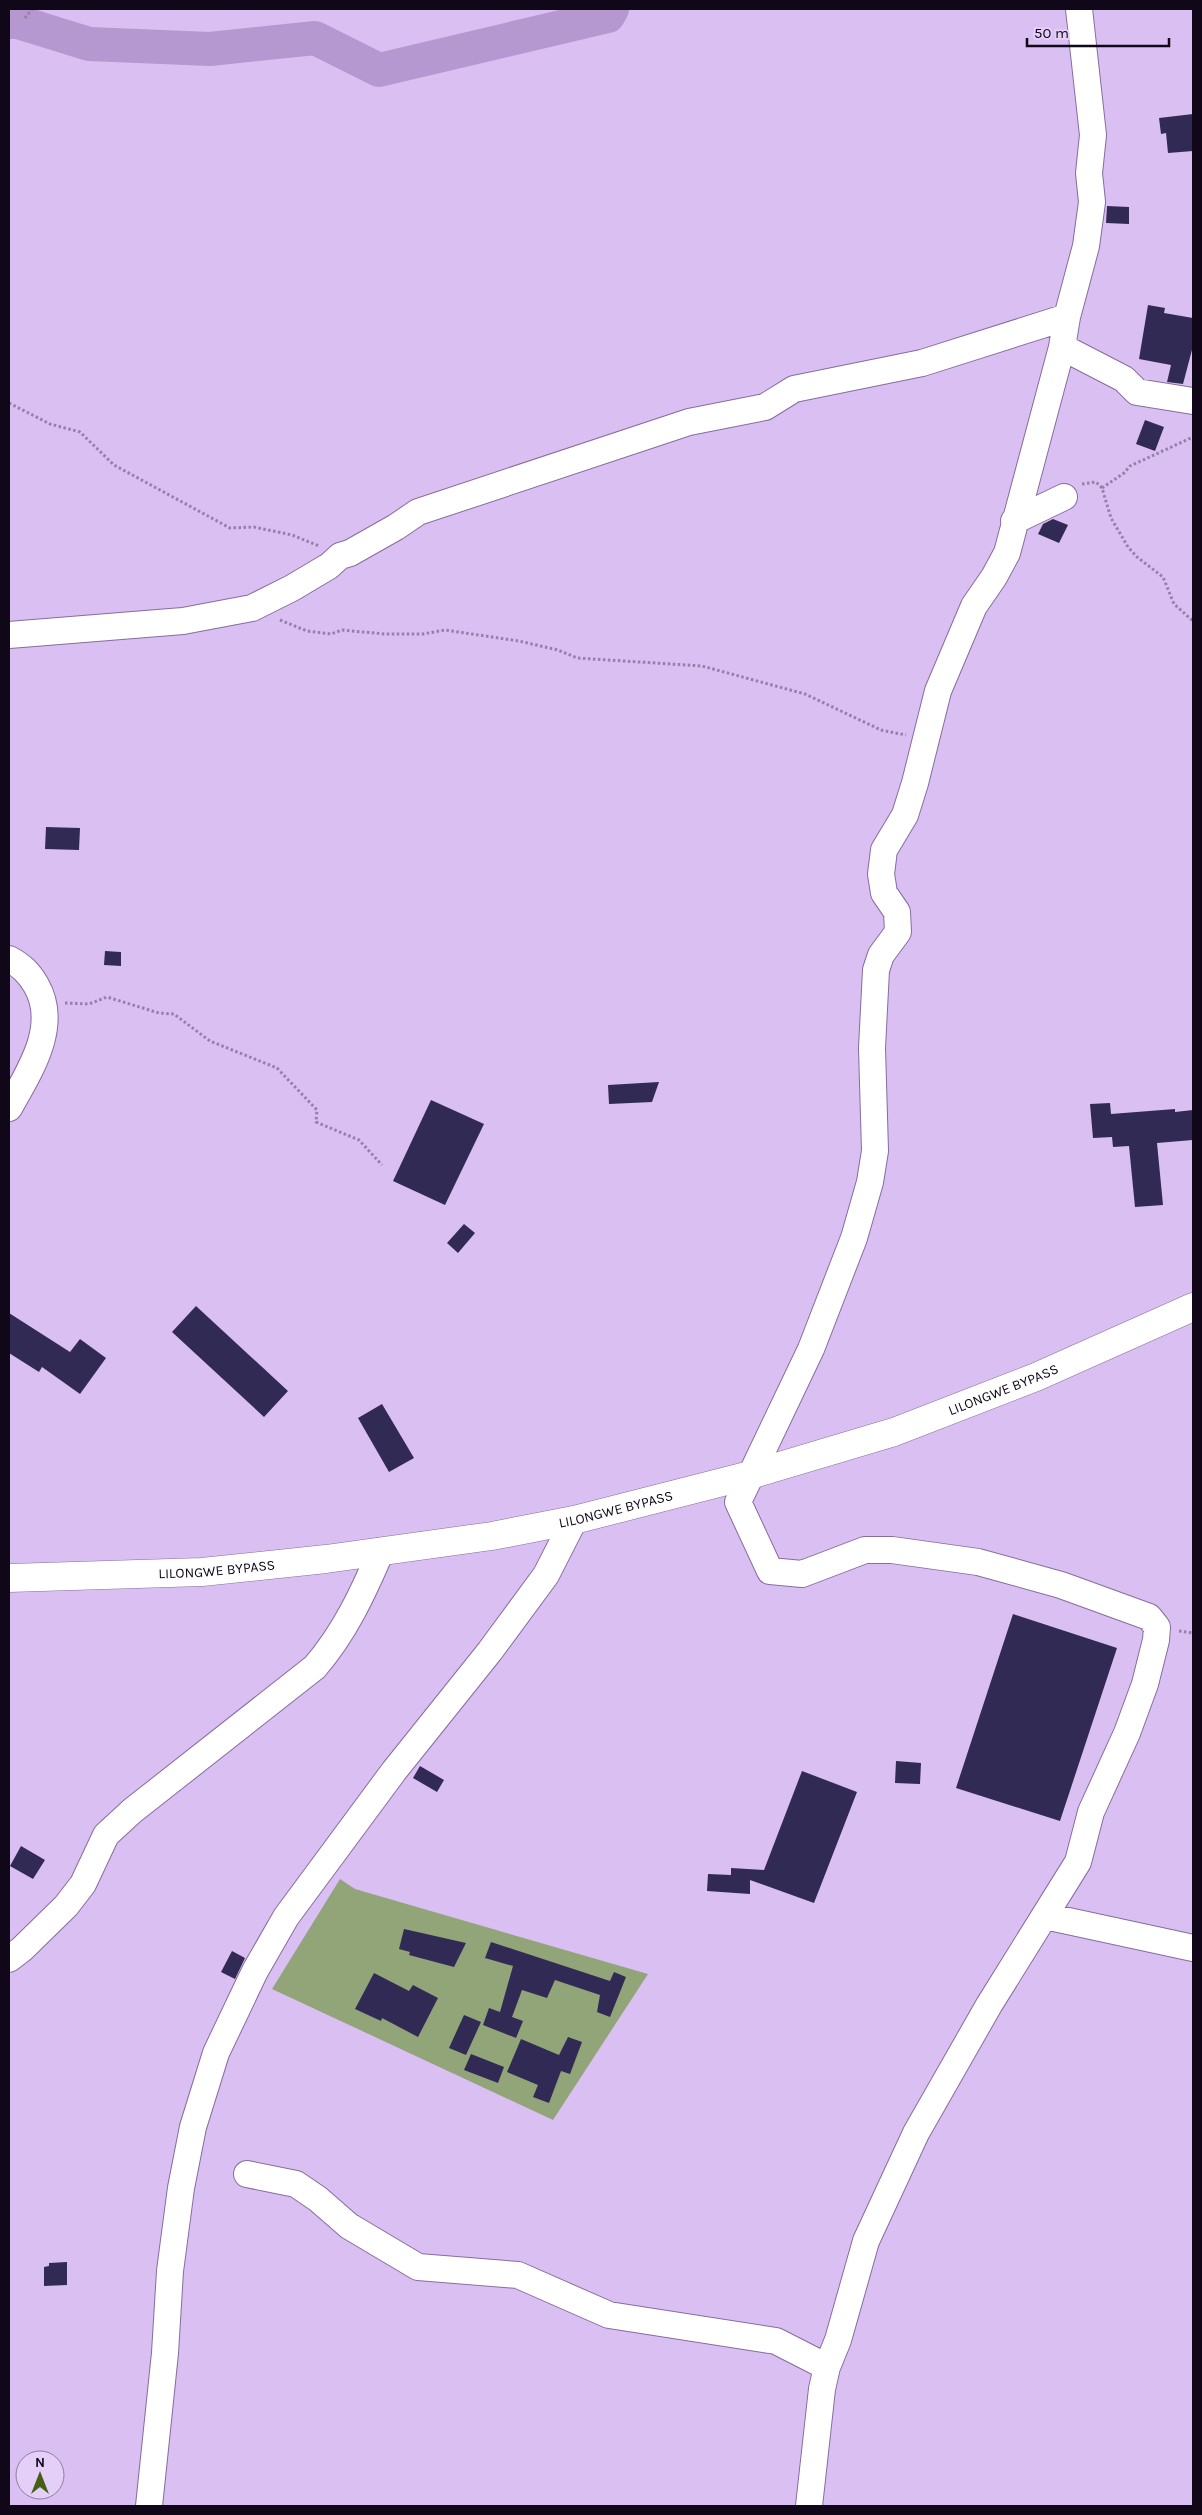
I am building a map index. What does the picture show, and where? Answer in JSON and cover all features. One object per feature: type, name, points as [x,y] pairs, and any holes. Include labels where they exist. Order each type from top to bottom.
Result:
[{"type":"main road","name":"LILONGWE BYPASS","points":[[9,1578],[202,1572],[492,1536],[574,1520],[750,1476],[894,1432],[1036,1377],[1193,1307]]},
{"type":"street","points":[[809,2506],[822,2389],[866,2241],[916,2133],[989,2005],[1078,1862],[1090,1812],[1127,1733],[1145,1684],[1156,1640],[1157,1628],[1149,1617],[1061,1585],[978,1562],[892,1550],[865,1550],[802,1574],[770,1571],[738,1502],[798,1378],[834,1295],[854,1238],[870,1182],[875,1151],[872,1048],[876,970],[881,955],[898,932],[897,912],[884,893],[881,874],[884,850],[905,815],[938,691],[974,606],[994,577],[1007,553],[1062,347],[1067,317],[1086,246],[1092,202],[1089,173],[1093,134],[1079,9]]},
{"type":"street","points":[[9,634],[183,621],[252,608],[314,575],[329,566],[340,556],[418,512],[689,422],[765,407],[794,389],[922,363],[1067,317]]},
{"type":"street","points":[[1062,347],[1124,379],[1137,392],[1193,401]]},
{"type":"street","points":[[1014,521],[1064,497]]},
{"type":"street","points":[[9,959],[29,973],[40,992],[46,1018],[44,1033],[35,1058],[9,1108]]},
{"type":"street","points":[[149,2506],[165,2354],[170,2271],[181,2188],[193,2127],[216,2053],[255,1971],[286,1917],[394,1771],[490,1651],[546,1575],[574,1520]]},
{"type":"street","points":[[9,1958],[22,1949],[66,1906],[83,1884],[106,1835],[132,1811],[315,1667],[332,1647],[349,1620],[381,1551]]},
{"type":"street","points":[[1045,1916],[1193,1948]]},
{"type":"street","points":[[247,2174],[296,2184],[318,2199],[349,2226],[418,2267],[518,2275],[608,2315],[776,2341],[827,2367]]},
{"type":"path","points":[[26,18],[32,9]]},
{"type":"path","points":[[9,403],[50,424],[80,432],[114,465],[230,528],[254,527],[292,535],[340,556]]},
{"type":"path","points":[[1102,488],[1124,473],[1130,466],[1193,437]]},
{"type":"path","points":[[1064,497],[1074,486],[1096,482],[1102,488],[1111,518],[1128,547],[1137,558],[1163,577],[1174,604],[1193,621]]},
{"type":"path","points":[[252,608],[307,631],[330,634],[342,630],[384,634],[423,634],[445,630],[519,640],[558,650],[577,658],[702,666],[805,694],[881,730],[926,740]]},
{"type":"path","points":[[40,992],[62,1003],[89,1004],[107,997],[159,1014],[174,1014],[210,1041],[277,1068],[317,1110],[316,1122],[359,1140],[382,1166]]},
{"type":"green space","points":[[340,1879],[355,1889],[648,1974],[553,2120],[272,1989]]},
{"type":"building","points":[[1193,114],[1193,151],[1168,153],[1166,133],[1161,134],[1159,118]]},
{"type":"building","points":[[1107,206],[1129,207],[1129,224],[1106,223]]},
{"type":"building","points":[[1148,305],[1165,308],[1164,313],[1193,318],[1193,346],[1183,384],[1167,382],[1171,365],[1139,359]]},
{"type":"building","points":[[1145,420],[1164,427],[1155,451],[1136,444]]},
{"type":"building","points":[[1053,519],[1068,525],[1059,543],[1038,534],[1043,524]]},
{"type":"building","points":[[46,827],[80,828],[79,850],[45,849]]},
{"type":"building","points":[[105,951],[121,952],[121,966],[104,965]]},
{"type":"building","points":[[659,1082],[652,1102],[609,1104],[608,1085]]},
{"type":"building","points":[[431,1100],[484,1124],[445,1205],[393,1181]]},
{"type":"building","points":[[1110,1103],[1111,1114],[1175,1109],[1175,1112],[1193,1110],[1193,1140],[1157,1143],[1163,1205],[1135,1207],[1129,1146],[1113,1147],[1112,1137],[1093,1138],[1090,1104]]},
{"type":"building","points":[[464,1224],[475,1233],[458,1253],[447,1243]]},
{"type":"building","points":[[196,1306],[288,1391],[264,1417],[172,1332]]},
{"type":"building","points":[[9,1313],[70,1352],[80,1339],[106,1358],[80,1394],[42,1367],[39,1372],[9,1353]]},
{"type":"building","points":[[382,1404],[414,1458],[389,1472],[358,1418]]},
{"type":"building","points":[[1013,1614],[1117,1648],[1060,1821],[956,1788]]},
{"type":"building","points":[[896,1761],[921,1763],[920,1784],[895,1783]]},
{"type":"building","points":[[420,1766],[444,1780],[437,1792],[413,1778]]},
{"type":"building","points":[[802,1771],[857,1792],[814,1903],[750,1880],[750,1894],[707,1891],[708,1874],[731,1875],[731,1868],[764,1870]]},
{"type":"building","points":[[21,1846],[45,1860],[33,1879],[10,1866]]},
{"type":"building","points":[[404,1929],[466,1943],[454,1967],[409,1955],[410,1952],[399,1949]]},
{"type":"building","points":[[491,1942],[610,1981],[614,1972],[626,1977],[610,2017],[597,2012],[600,1995],[555,1980],[547,1998],[522,1990],[512,2017],[523,2021],[516,2038],[483,2025],[489,2008],[500,2012],[513,1966],[485,1958]]},
{"type":"building","points":[[232,1951],[245,1958],[235,1979],[221,1972]]},
{"type":"building","points":[[374,1973],[409,1991],[413,1985],[438,1998],[418,2037],[382,2018],[381,2021],[355,2009]]},
{"type":"building","points":[[464,2015],[481,2022],[466,2055],[449,2048]]},
{"type":"building","points":[[568,2037],[582,2042],[570,2074],[561,2071],[549,2103],[533,2097],[538,2085],[507,2072],[521,2039],[559,2055]]},
{"type":"building","points":[[471,2054],[504,2067],[498,2083],[464,2070]]},
{"type":"building","points":[[67,2262],[67,2285],[44,2286],[44,2267],[49,2266],[49,2263]]},
{"type":"waterway","points":[[9,22],[18,22],[89,44],[210,49],[315,38],[379,70],[608,16],[612,9]]}]
